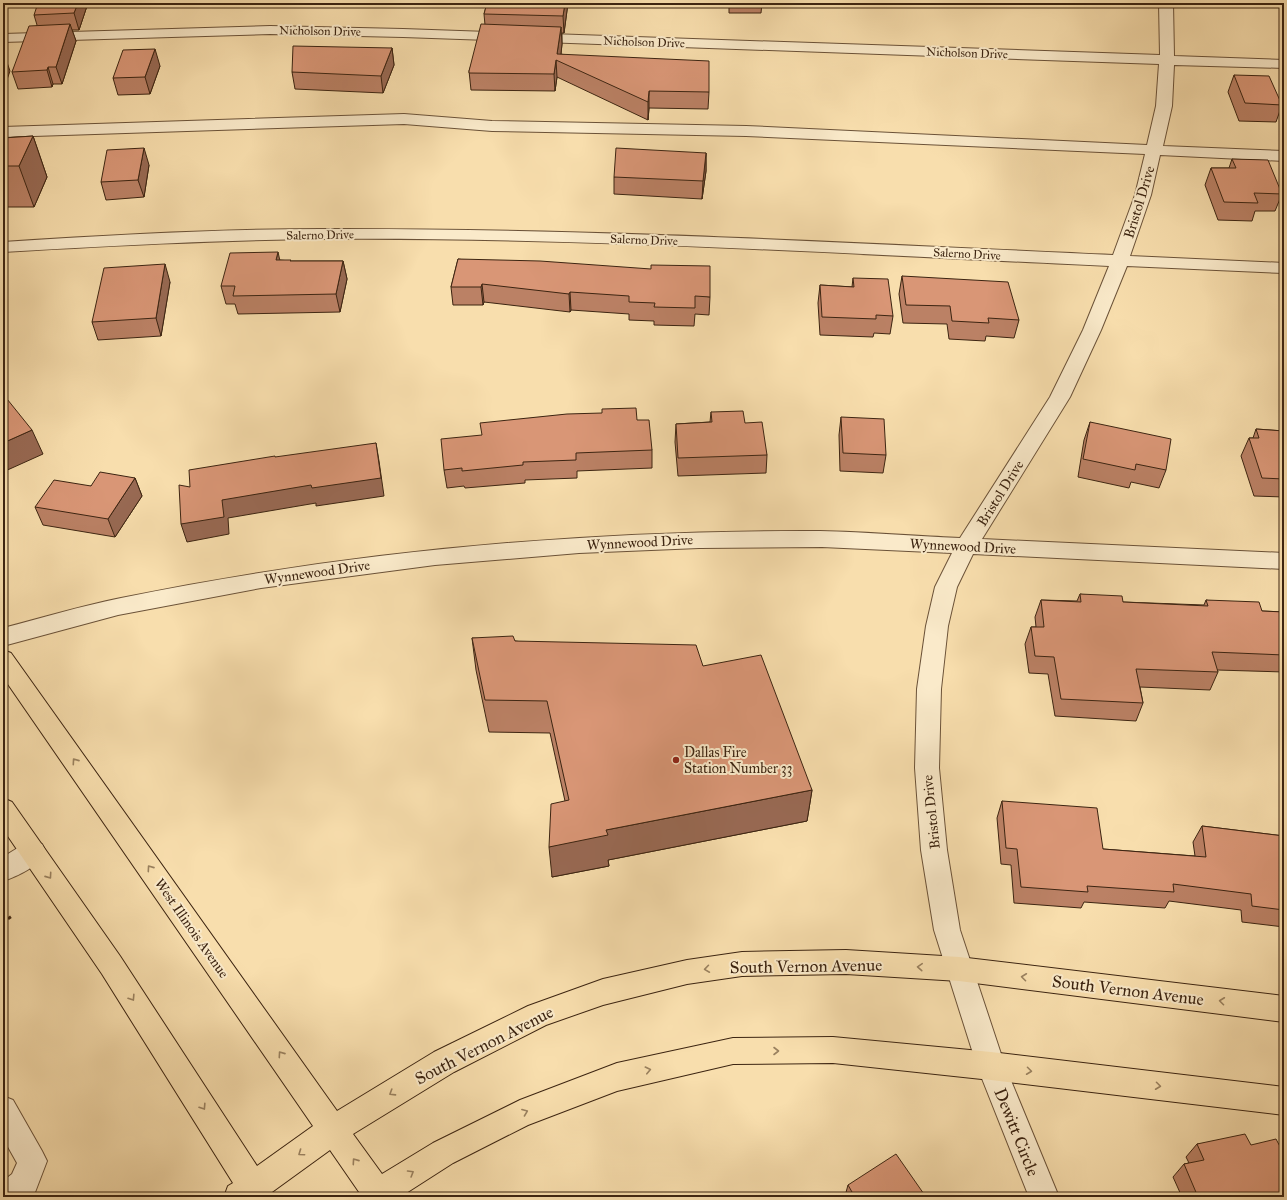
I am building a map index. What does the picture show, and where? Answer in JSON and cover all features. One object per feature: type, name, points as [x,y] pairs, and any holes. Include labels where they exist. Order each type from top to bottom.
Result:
[{"type":"main road","name":"West Illinois Avenue","points":[[3,659],[292,1069],[377,1196]]},
{"type":"main road","points":[[3,809],[115,972],[218,1130],[250,1194]]},
{"type":"main road","name":"South Vernon Avenue","points":[[250,1194],[333,1130],[444,1062],[538,1015],[603,992],[687,972],[742,964],[846,962],[959,969],[1284,1009]]},
{"type":"main road","points":[[377,1196],[443,1153],[520,1114],[617,1077],[733,1051],[833,1050],[991,1066],[1284,1101]]},
{"type":"street","name":"Bristol Drive","points":[[991,1066],[947,930],[934,850],[927,768],[929,689],[937,626],[946,587],[966,546],[982,523],[1060,397],[1092,330],[1120,261],[1143,195],[1164,106],[1167,60],[1166,3]]},
{"type":"street","name":"Nicholson Drive","points":[[3,38],[270,30],[1284,64]]},
{"type":"street","points":[[3,132],[404,119],[492,126],[746,131],[1284,156]]},
{"type":"street","name":"Salerno Drive","points":[[3,247],[133,239],[304,234],[484,234],[707,242],[1284,268]]},
{"type":"street","name":"Wynnewood Drive","points":[[3,637],[118,607],[253,581],[435,557],[579,545],[699,540],[822,539],[1284,561]]},
{"type":"street","points":[[3,870],[33,852]]},
{"type":"street","name":"Dewitt Circle","points":[[991,1066],[1044,1197]]},
{"type":"street","points":[[3,1110],[32,1161],[23,1184],[7,1197]]},
{"type":"path","points":[[3,922],[12,916]]},
{"type":"building","points":[[38,3],[78,3],[74,13],[34,15]]},
{"type":"building","points":[[487,3],[565,3],[563,16],[484,14]]},
{"type":"building","points":[[70,24],[56,67],[48,67],[47,70],[12,72],[29,26]]},
{"type":"building","points":[[481,24],[561,27],[557,54],[709,61],[709,92],[649,91],[648,102],[556,60],[554,74],[469,73]]},
{"type":"building","points":[[293,46],[392,48],[381,76],[292,72]]},
{"type":"building","points":[[155,49],[145,77],[113,78],[123,50]]},
{"type":"building","points":[[1234,75],[1269,76],[1282,105],[1245,103]]},
{"type":"building","points":[[33,136],[19,166],[3,166],[3,138]]},
{"type":"building","points":[[144,148],[138,180],[101,182],[107,150]]},
{"type":"building","points":[[616,148],[706,153],[703,181],[614,177]]},
{"type":"building","points":[[1232,159],[1268,160],[1282,194],[1254,193],[1258,203],[1224,202],[1211,168],[1236,168]]},
{"type":"building","points":[[278,252],[276,260],[343,261],[336,294],[233,296],[235,286],[221,286],[230,253]]},
{"type":"building","points":[[458,259],[540,261],[651,269],[651,265],[710,266],[710,297],[695,296],[695,308],[654,307],[655,303],[629,302],[629,296],[570,292],[569,294],[482,284],[481,287],[451,287]]},
{"type":"building","points":[[165,264],[156,318],[92,322],[104,268]]},
{"type":"building","points":[[902,276],[1008,282],[1019,320],[988,318],[989,323],[952,321],[950,306],[906,305]]},
{"type":"building","points":[[853,278],[888,279],[893,316],[876,315],[876,319],[822,317],[820,285],[854,287]]},
{"type":"building","points":[[3,394],[32,430],[3,443]]},
{"type":"building","points":[[636,408],[637,420],[649,420],[652,450],[576,453],[576,460],[523,462],[523,465],[462,471],[462,468],[444,470],[441,439],[482,435],[480,423],[567,414],[602,413],[602,409]]},
{"type":"building","points":[[743,411],[745,423],[762,422],[767,455],[678,458],[676,424],[712,422],[711,412]]},
{"type":"building","points":[[841,417],[884,419],[886,455],[843,453]]},
{"type":"building","points":[[1090,422],[1171,439],[1166,470],[1136,464],[1135,470],[1083,459]]},
{"type":"building","points":[[1256,429],[1284,431],[1284,479],[1262,478],[1249,438],[1259,438]]},
{"type":"building","points":[[376,443],[381,478],[312,488],[311,485],[222,500],[224,517],[181,524],[179,485],[190,487],[189,470],[275,456]]},
{"type":"building","points":[[100,472],[135,478],[108,519],[35,507],[54,480],[91,486]]},
{"type":"building","points":[[1080,594],[1122,596],[1123,602],[1208,606],[1206,600],[1259,602],[1262,611],[1284,612],[1284,655],[1212,652],[1218,672],[1136,669],[1143,703],[1061,699],[1054,657],[1035,656],[1031,627],[1044,627],[1041,600],[1081,602]]},
{"type":"building","name":"Dallas Fire Station Number 33","points":[[513,636],[515,641],[696,645],[703,666],[761,655],[812,790],[606,830],[608,835],[549,847],[551,804],[569,800],[547,701],[485,700],[472,638]]},
{"type":"building","points":[[1002,801],[1097,808],[1103,849],[1206,857],[1202,826],[1284,836],[1284,910],[1252,906],[1251,894],[1173,884],[1174,892],[1087,886],[1088,892],[1021,887],[1017,849],[1006,848]]},
{"type":"building","points":[[1245,1134],[1251,1145],[1276,1139],[1284,1154],[1284,1197],[1198,1197],[1184,1164],[1204,1160],[1197,1144]]},
{"type":"building","points":[[896,1154],[926,1197],[844,1197],[852,1192],[848,1185]]},
{"type":"place","name":"Dallas Fire Station Number 33","points":[[676,760]]}]
